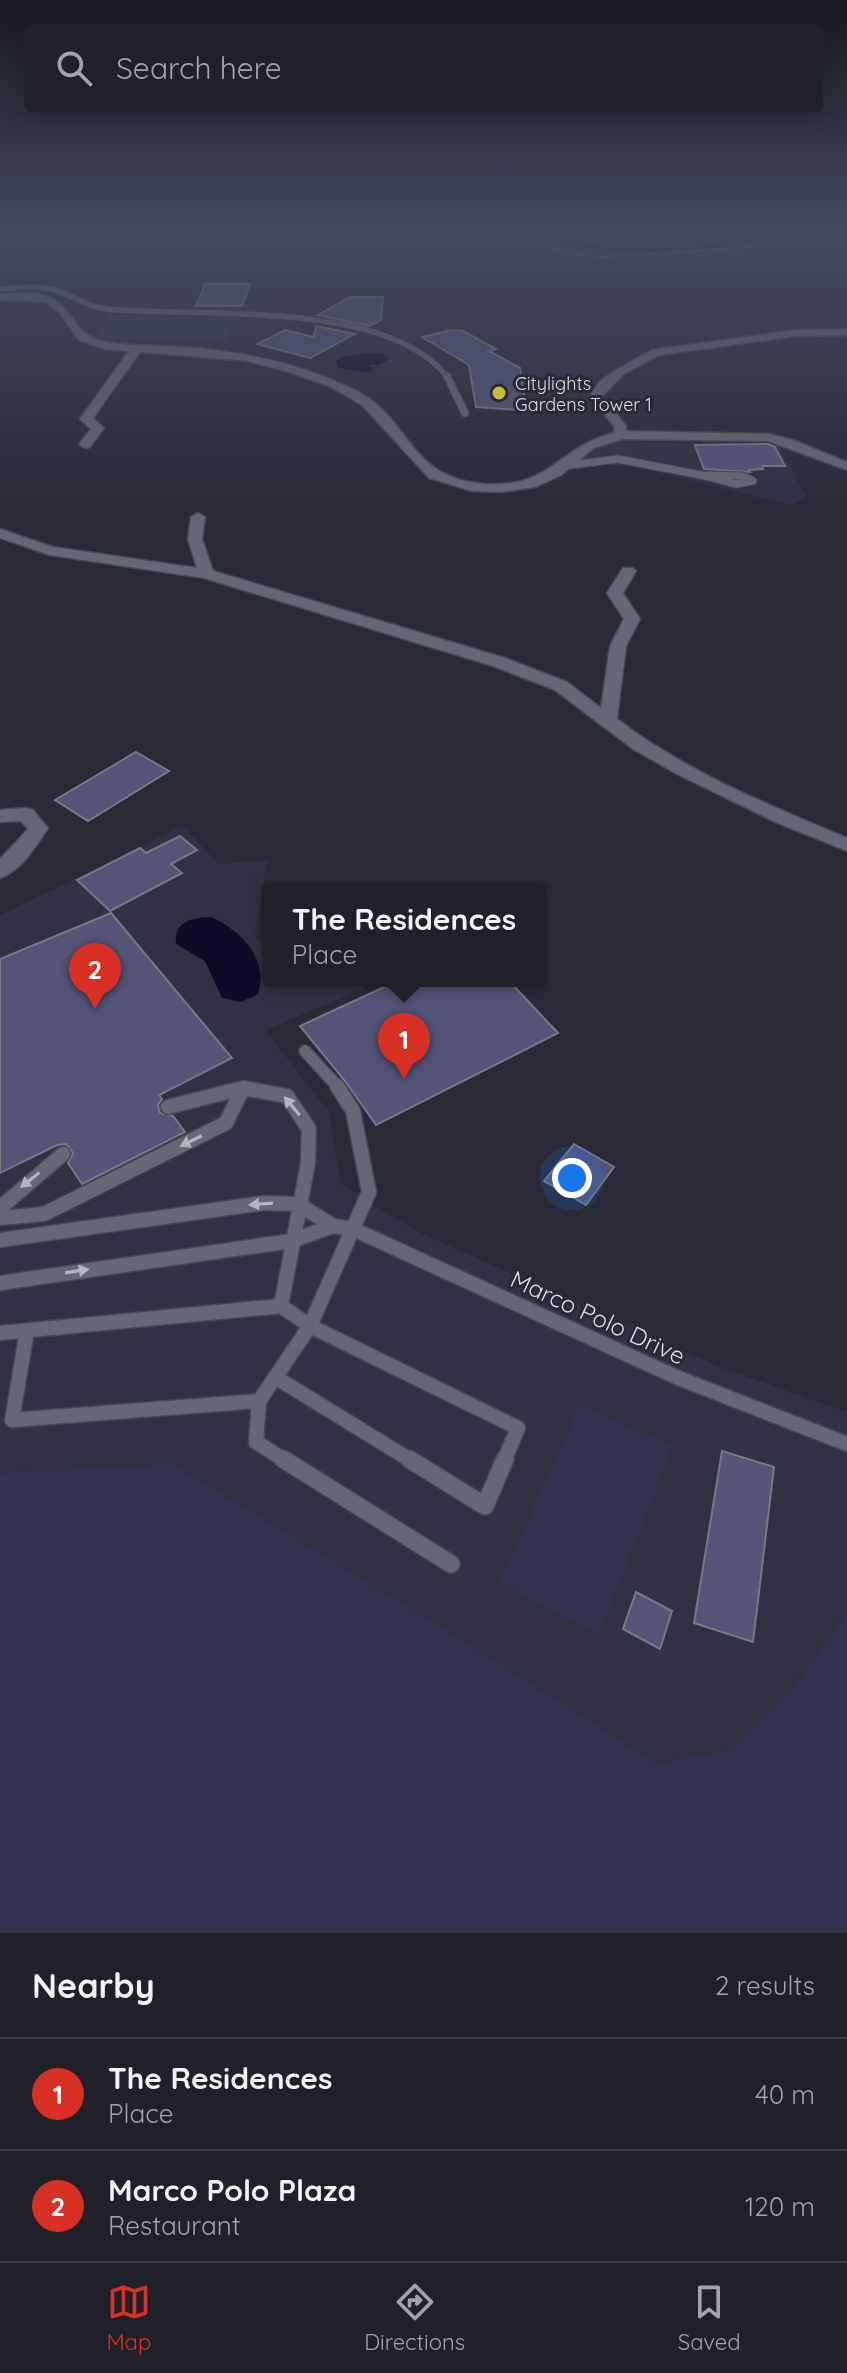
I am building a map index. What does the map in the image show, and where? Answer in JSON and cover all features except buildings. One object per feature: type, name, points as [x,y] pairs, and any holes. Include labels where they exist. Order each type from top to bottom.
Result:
[{"type":"street","points":[[69,322],[84,340],[100,344],[246,356],[314,376],[357,396],[380,415],[429,471],[442,480],[476,487],[506,488],[554,474],[588,443],[620,435],[775,438],[826,461],[847,466]]},
{"type":"street","points":[[620,435],[620,426],[596,396],[603,385],[620,372],[656,352],[796,333],[847,332]]},
{"type":"street","points":[[85,444],[98,428],[86,419],[138,347]]},
{"type":"street","points":[[198,517],[195,539],[206,574]]},
{"type":"street","points":[[0,533],[50,551],[206,574],[499,662],[561,686],[639,745],[684,770],[780,817],[847,845]]},
{"type":"street","points":[[608,719],[618,646],[632,619],[629,610],[615,593],[628,571]]},
{"type":"street","points":[[0,816],[26,814],[38,828],[0,871]]},
{"type":"lane","points":[[318,322],[372,333],[410,347],[441,369],[451,381],[465,413]]},
{"type":"lane","points":[[562,466],[608,459],[642,461],[734,480]]},
{"type":"lane","points":[[305,1051],[341,1090],[353,1111],[369,1192],[310,1326],[259,1401],[256,1442],[451,1564]]},
{"type":"lane","points":[[0,1218],[44,1214],[226,1123],[243,1088]]},
{"type":"lane","points":[[168,1107],[243,1088],[287,1096],[309,1129],[308,1163],[281,1306]]},
{"type":"lane","points":[[0,1208],[63,1154]]},
{"type":"lane","points":[[0,1240],[264,1203],[298,1204]]},
{"type":"lane","name":"Marco Polo Drive","points":[[298,1204],[333,1226],[353,1229],[676,1377],[847,1444]]},
{"type":"lane","name":"Marco Polo Drive","points":[[0,1283],[291,1241],[333,1226]]},
{"type":"lane","points":[[0,1333],[281,1306],[310,1326],[518,1428],[485,1506],[275,1377]]},
{"type":"lane","points":[[27,1331],[12,1420],[259,1401]]},
{"type":"shaded area","points":[[105,322],[235,322],[225,342],[94,338]]},
{"type":"shaded area","points":[[383,354],[389,359],[381,364],[368,365],[373,369],[371,373],[338,368],[338,358]]},
{"type":"shaded area","points":[[609,438],[636,438],[643,443],[778,443],[807,498],[790,505],[633,466],[604,465],[555,474]]},
{"type":"shaded area","points":[[182,826],[219,864],[267,861],[255,936],[262,942],[262,987],[367,987],[265,1030],[329,1112],[340,1183],[416,1231],[717,1366],[847,1412],[847,1612],[794,1688],[735,1749],[657,1764],[172,1464],[0,1473],[0,916]]},
{"type":"shaded area","points":[[211,917],[233,930],[250,948],[260,969],[258,994],[241,1002],[222,998],[205,961],[176,944],[178,930],[185,922]]},
{"type":"shaded area","points":[[581,1403],[672,1447],[599,1636],[500,1582]]},
{"type":"shaded area","points":[[172,1464],[444,1629],[657,1764],[735,1749],[794,1688],[847,1612],[847,1933],[0,1933],[0,1473]]},
{"type":"place","name":"Citylights Gardens Tower 1","points":[[499,393]]},
{"type":"place","name":"Marco Polo Plaza","points":[[95,1009]]},
{"type":"place","name":"The Residences","points":[[404,1079]]}]
